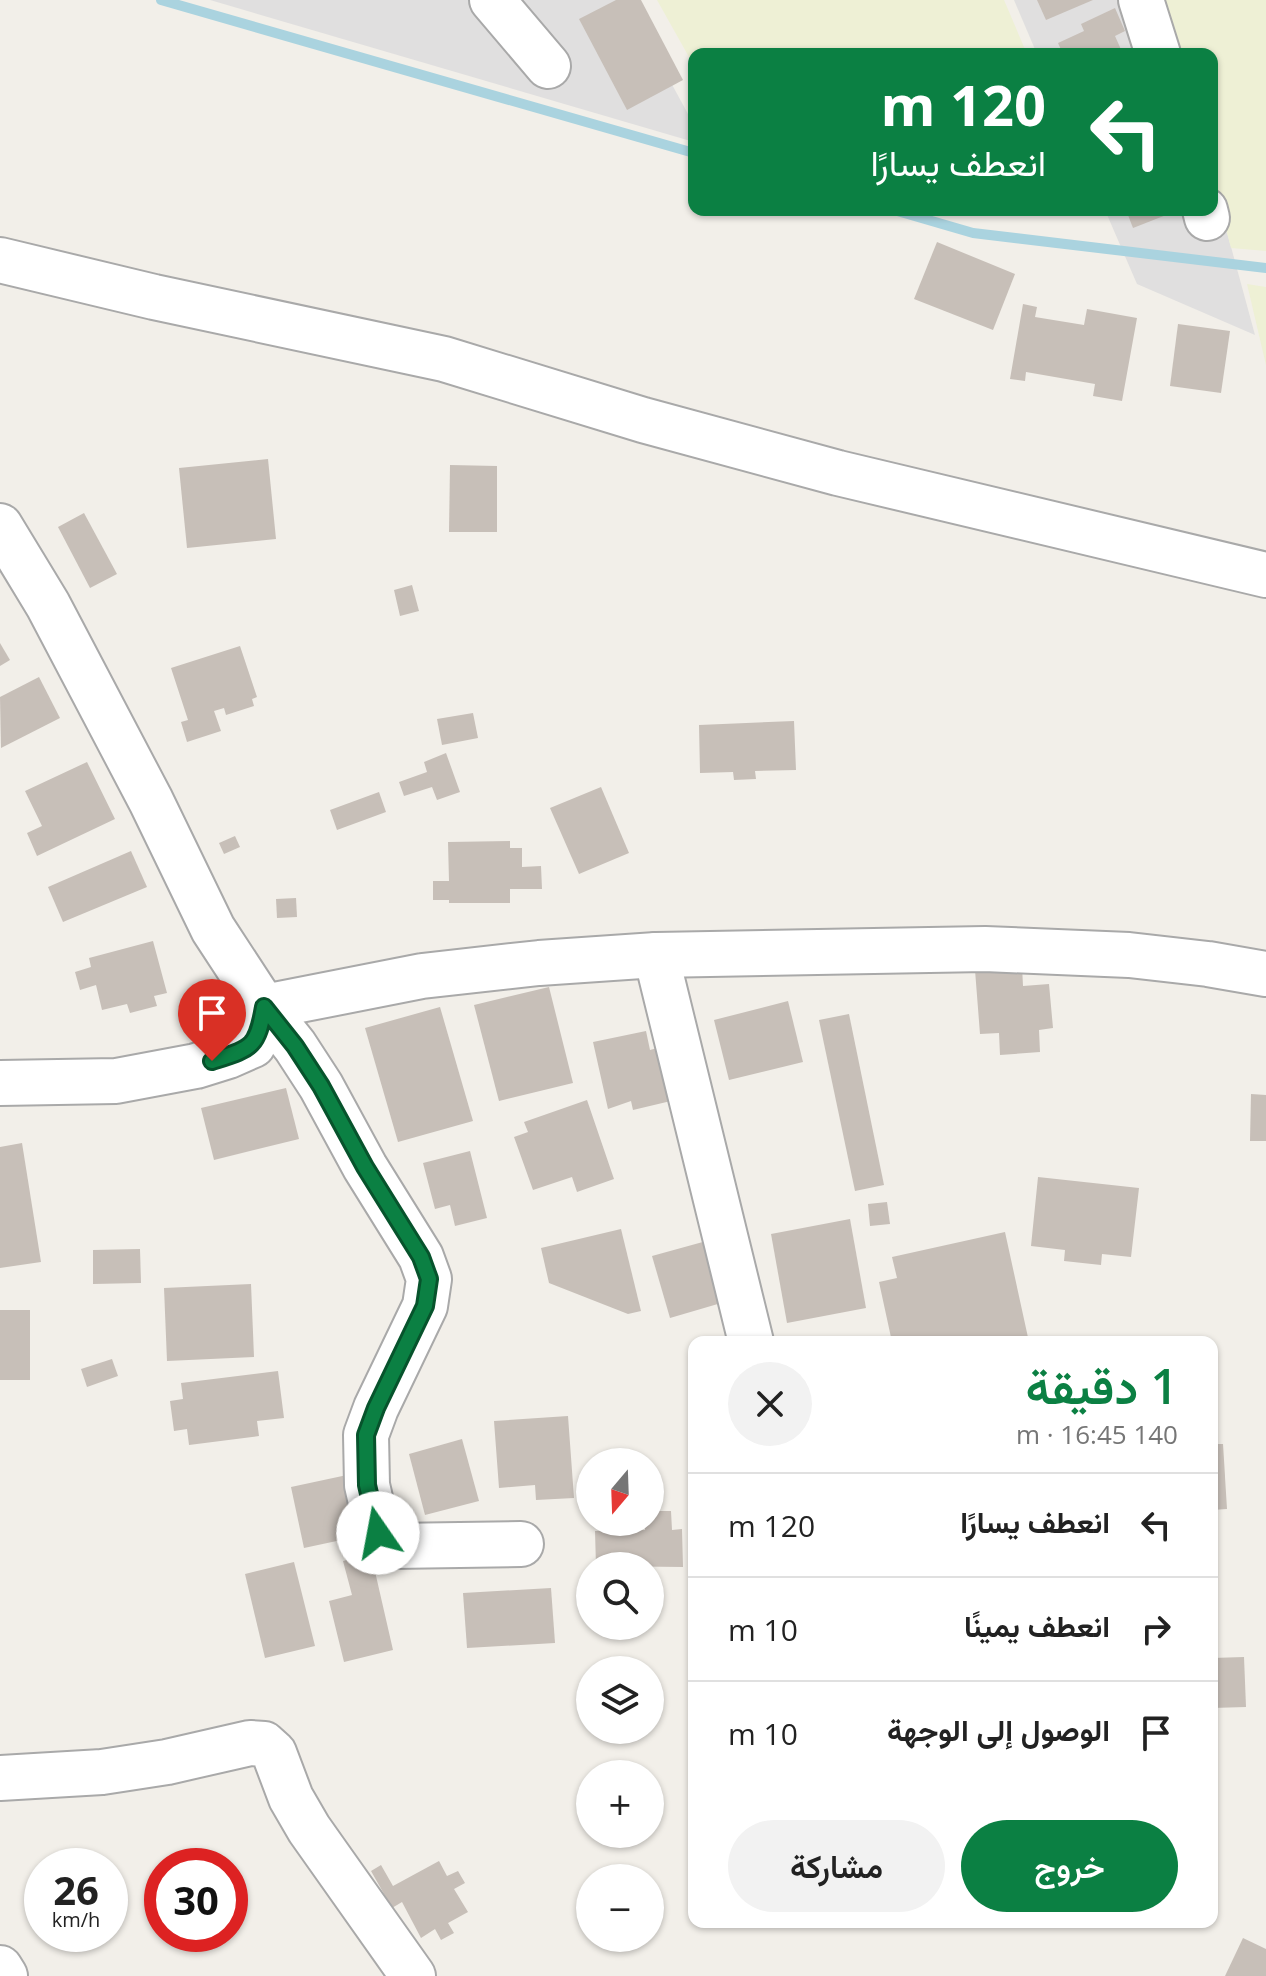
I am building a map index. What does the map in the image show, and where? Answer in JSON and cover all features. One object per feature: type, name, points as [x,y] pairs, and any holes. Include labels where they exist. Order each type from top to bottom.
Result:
[{"type":"street","points":[[492,0],[548,66]]},
{"type":"street","points":[[1141,0],[1156,48]]},
{"type":"street","points":[[0,260],[444,359],[643,420],[838,473],[1266,575]]},
{"type":"street","points":[[0,526],[48,605],[151,801],[213,929],[321,1086],[365,1167],[421,1257],[429,1279],[425,1306],[366,1435],[367,1485],[378,1533],[393,1546],[521,1544]]},
{"type":"street","points":[[264,1007],[422,976],[539,963],[656,955],[985,949],[1129,955],[1266,974]]},
{"type":"street","points":[[656,955],[750,1336]]},
{"type":"street","points":[[0,1083],[116,1081],[196,1066],[253,1045],[260,1031],[264,1007]]},
{"type":"street","points":[[0,1778],[102,1772],[167,1762],[250,1743],[264,1744],[274,1753],[291,1798],[309,1829],[413,1976]]},
{"type":"street","points":[[0,1968],[5,1976]]},
{"type":"shaded area","points":[[210,0],[626,0],[688,114],[688,140]]},
{"type":"shaded area","points":[[1014,0],[1164,0],[1177,48],[1034,48]]},
{"type":"shaded area","points":[[1218,199],[1255,335],[1137,284],[1108,216],[1218,216]]},
{"type":"green space","points":[[657,0],[1004,0],[1024,48],[688,48],[688,55]]},
{"type":"green space","points":[[1164,0],[1266,0],[1266,251],[1231,248],[1218,199],[1218,48],[1177,48]]},
{"type":"green space","points":[[1247,284],[1266,287],[1266,365]]},
{"type":"building","points":[[616,0],[641,0],[683,80],[627,110],[579,19]]},
{"type":"building","points":[[1037,0],[1093,0],[1046,20]]},
{"type":"building","points":[[1115,8],[1125,31],[1115,36],[1120,48],[1060,48],[1058,43],[1084,31],[1081,24]]},
{"type":"building","points":[[1128,216],[1164,216],[1133,228]]},
{"type":"building","points":[[937,242],[1015,274],[993,330],[914,299]]},
{"type":"building","points":[[1023,304],[1037,307],[1035,317],[1084,325],[1087,309],[1137,318],[1122,401],[1093,396],[1095,384],[1026,372],[1025,381],[1010,379]]},
{"type":"building","points":[[1178,324],[1230,331],[1221,393],[1170,386]]},
{"type":"building","points":[[268,459],[276,539],[187,548],[179,468]]},
{"type":"building","points":[[450,465],[497,466],[497,532],[449,532]]},
{"type":"building","points":[[84,513],[117,574],[90,588],[58,527]]},
{"type":"building","points":[[412,585],[419,611],[400,616],[394,590]]},
{"type":"building","points":[[0,643],[10,660],[0,666]]},
{"type":"building","points":[[240,646],[257,697],[252,699],[254,706],[226,715],[224,708],[214,711],[221,731],[187,742],[181,722],[188,720],[171,668]]},
{"type":"building","points":[[39,677],[60,718],[1,748],[0,697]]},
{"type":"building","points":[[473,713],[478,738],[442,745],[437,719]]},
{"type":"building","points":[[794,721],[796,770],[755,771],[756,779],[734,780],[733,772],[700,773],[699,725]]},
{"type":"building","points":[[446,753],[460,792],[437,800],[432,787],[404,796],[399,782],[427,772],[424,762]]},
{"type":"building","points":[[87,762],[115,819],[37,856],[27,833],[42,826],[25,791]]},
{"type":"building","points":[[601,787],[629,853],[579,874],[550,808]]},
{"type":"building","points":[[379,792],[386,812],[337,830],[330,810]]},
{"type":"building","points":[[235,836],[240,847],[224,854],[219,843]]},
{"type":"building","points":[[510,841],[510,848],[522,848],[522,867],[541,866],[542,889],[510,889],[510,903],[433,900],[433,881],[449,881],[448,842]]},
{"type":"building","points":[[131,851],[147,887],[63,922],[48,887]]},
{"type":"building","points":[[296,898],[297,917],[277,918],[276,899]]},
{"type":"building","points":[[153,941],[167,993],[154,996],[157,1006],[130,1013],[127,1004],[102,1010],[96,985],[80,990],[75,972],[91,967],[89,958]]},
{"type":"building","points":[[1022,966],[1023,986],[1049,984],[1053,1028],[1039,1030],[1040,1052],[1000,1055],[999,1033],[980,1034],[975,970]]},
{"type":"building","points":[[549,987],[573,1083],[499,1101],[474,1005]]},
{"type":"building","points":[[788,1001],[803,1062],[729,1080],[714,1020]]},
{"type":"building","points":[[440,1007],[473,1121],[398,1142],[365,1028]]},
{"type":"building","points":[[849,1014],[884,1185],[855,1191],[819,1020]]},
{"type":"building","points":[[646,1031],[650,1050],[661,1047],[675,1100],[633,1110],[631,1101],[608,1109],[593,1042]]},
{"type":"building","points":[[286,1088],[299,1139],[214,1160],[201,1108]]},
{"type":"building","points":[[1251,1094],[1266,1095],[1266,1141],[1250,1141]]},
{"type":"building","points":[[587,1100],[614,1179],[577,1192],[572,1177],[533,1190],[514,1137],[528,1132],[524,1122]]},
{"type":"building","points":[[22,1143],[41,1262],[0,1268],[0,1147]]},
{"type":"building","points":[[470,1151],[487,1218],[455,1226],[450,1205],[435,1209],[423,1163]]},
{"type":"building","points":[[1038,1177],[1139,1188],[1131,1257],[1102,1254],[1101,1265],[1064,1261],[1065,1250],[1031,1246]]},
{"type":"building","points":[[887,1202],[890,1224],[870,1226],[868,1204]]},
{"type":"building","points":[[850,1219],[866,1308],[787,1323],[771,1234]]},
{"type":"building","points":[[621,1229],[641,1311],[628,1314],[549,1283],[541,1248]]},
{"type":"building","points":[[1005,1232],[1028,1336],[891,1336],[879,1282],[897,1278],[892,1257]]},
{"type":"building","points":[[710,1240],[728,1301],[670,1318],[652,1256]]},
{"type":"building","points":[[140,1249],[141,1283],[93,1284],[93,1250]]},
{"type":"building","points":[[251,1284],[254,1357],[167,1361],[164,1288]]},
{"type":"building","points":[[0,1310],[30,1310],[30,1380],[0,1380]]},
{"type":"building","points":[[112,1359],[118,1376],[87,1387],[81,1369]]},
{"type":"building","points":[[278,1371],[284,1418],[257,1421],[259,1436],[189,1445],[187,1429],[174,1431],[170,1401],[183,1399],[181,1383]]},
{"type":"building","points":[[568,1416],[574,1498],[536,1500],[535,1485],[499,1488],[494,1421]]},
{"type":"building","points":[[462,1439],[479,1501],[425,1515],[409,1454]]},
{"type":"building","points":[[1218,1444],[1223,1444],[1227,1509],[1218,1510]]},
{"type":"building","points":[[347,1475],[360,1536],[304,1548],[291,1487]]},
{"type":"building","points":[[664,1511],[671,1511],[672,1530],[682,1529],[683,1567],[664,1567],[664,1552],[596,1552],[595,1536],[664,1536]]},
{"type":"building","points":[[371,1554],[393,1650],[344,1662],[329,1601],[352,1595],[343,1561]]},
{"type":"building","points":[[294,1562],[315,1646],[265,1658],[245,1574]]},
{"type":"building","points":[[551,1588],[555,1643],[467,1648],[463,1593]]},
{"type":"building","points":[[1244,1657],[1246,1707],[1218,1708],[1218,1658]]},
{"type":"building","points":[[439,1861],[447,1876],[458,1871],[465,1883],[454,1889],[468,1912],[448,1923],[454,1933],[441,1940],[435,1929],[421,1938],[402,1902],[392,1908],[371,1871],[381,1865],[393,1886]]},
{"type":"building","points":[[1243,1938],[1266,1949],[1266,1976],[1225,1976]]},
{"type":"waterway","points":[[161,0],[688,151]]},
{"type":"waterway","points":[[915,216],[973,233],[1266,268]]},
{"type":"route","points":[[212,1061],[253,1045],[260,1031],[264,1007],[321,1086],[365,1167],[421,1257],[429,1279],[425,1306],[366,1435],[367,1485],[378,1533]]}]
